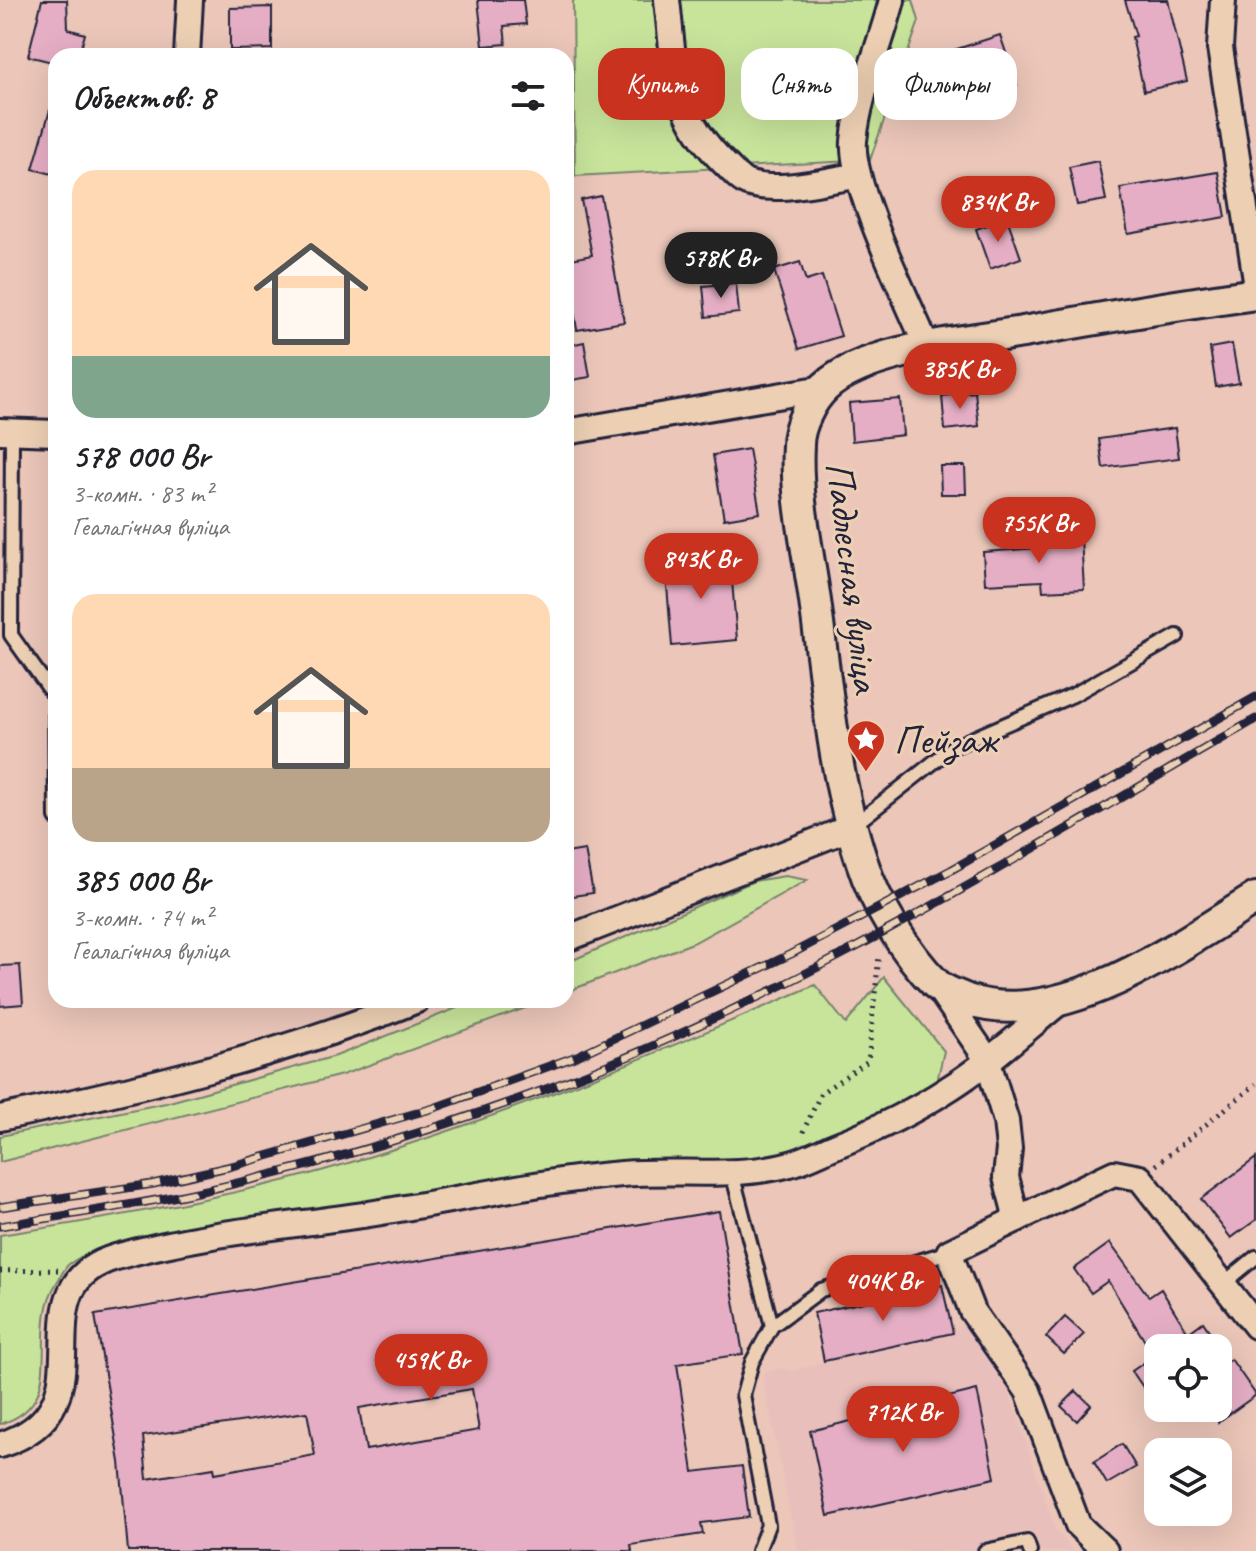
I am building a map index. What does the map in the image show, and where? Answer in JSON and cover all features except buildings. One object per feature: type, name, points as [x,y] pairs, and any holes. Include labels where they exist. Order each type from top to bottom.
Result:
[{"type":"street","points":[[187,48],[190,0]]},
{"type":"street","points":[[667,0],[678,89],[688,120],[703,142],[745,182],[771,186],[857,176]]},
{"type":"street","points":[[892,0],[859,108],[854,145],[857,176],[927,347]]},
{"type":"street","points":[[1223,0],[1220,48],[1256,280]]},
{"type":"street","points":[[574,431],[824,388],[854,369],[927,347],[1256,294]]},
{"type":"street","name":"Падлесная вуліца","points":[[824,388],[807,414],[797,443],[801,500],[838,764],[852,827],[873,889],[906,945],[937,986]]},
{"type":"street","points":[[6,431],[48,433]]},
{"type":"street","points":[[574,936],[852,827]]},
{"type":"street","points":[[0,1445],[23,1437],[55,1407],[62,1386],[61,1341],[66,1305],[80,1278],[111,1258],[233,1233],[620,1174],[732,1173],[790,1164],[880,1128],[950,1088],[1064,999],[1155,960],[1256,898]]},
{"type":"street","points":[[937,986],[969,1000],[999,1005],[1064,999]]},
{"type":"street","points":[[937,986],[987,1059],[1006,1121],[1009,1149],[1006,1177],[1017,1219]]},
{"type":"street","points":[[0,1118],[236,1064],[397,1008]]},
{"type":"street","points":[[1105,1551],[1078,1525],[1028,1391],[972,1311],[949,1252],[1114,1173],[1140,1178],[1256,1326]]},
{"type":"lane","points":[[6,431],[11,635],[48,687]]},
{"type":"lane","points":[[852,827],[953,747],[1073,695],[1177,636]]},
{"type":"lane","points":[[732,1173],[772,1326]]},
{"type":"lane","points":[[758,1551],[768,1525],[743,1395],[752,1362],[772,1326],[821,1290],[949,1252]]},
{"type":"lane","points":[[1223,1284],[1256,1257]]},
{"type":"lane","points":[[985,1551],[1027,1542],[1030,1551]]},
{"type":"path","points":[[800,1140],[821,1093],[868,1061],[879,954]]},
{"type":"path","points":[[1140,1178],[1256,1084]]},
{"type":"path","points":[[0,1271],[94,1269]]},
{"type":"shaded area","points":[[964,1322],[980,1335],[1000,1364],[1055,1529],[1073,1551],[798,1551],[762,1374],[780,1368],[794,1371],[824,1361],[953,1333]]},
{"type":"green space","points":[[573,0],[913,0],[919,21],[909,48],[874,48],[874,120],[884,120],[870,160],[575,176]]},
{"type":"green space","points":[[785,876],[807,880],[695,942],[574,989],[574,960],[754,881]]},
{"type":"green space","points":[[884,977],[944,1051],[937,1081],[896,1108],[802,1147],[752,1161],[701,1166],[649,1159],[450,1196],[222,1227],[100,1249],[69,1264],[62,1273],[48,1303],[41,1383],[34,1400],[22,1414],[0,1424],[0,1235],[201,1200],[384,1152],[571,1086],[815,985],[846,1024]]},
{"type":"green space","points":[[457,1008],[525,1008],[342,1075],[0,1162],[0,1136],[166,1103],[336,1056]]},
{"type":"railway","points":[[0,1207],[153,1184],[232,1166],[434,1108],[577,1056],[791,954],[951,870],[1256,697]]},
{"type":"railway","points":[[0,1226],[183,1195],[318,1162],[495,1107],[632,1055],[725,1013],[905,921],[1256,719]]},
{"type":"place","name":"Пейзаж","points":[[866,773]]}]
